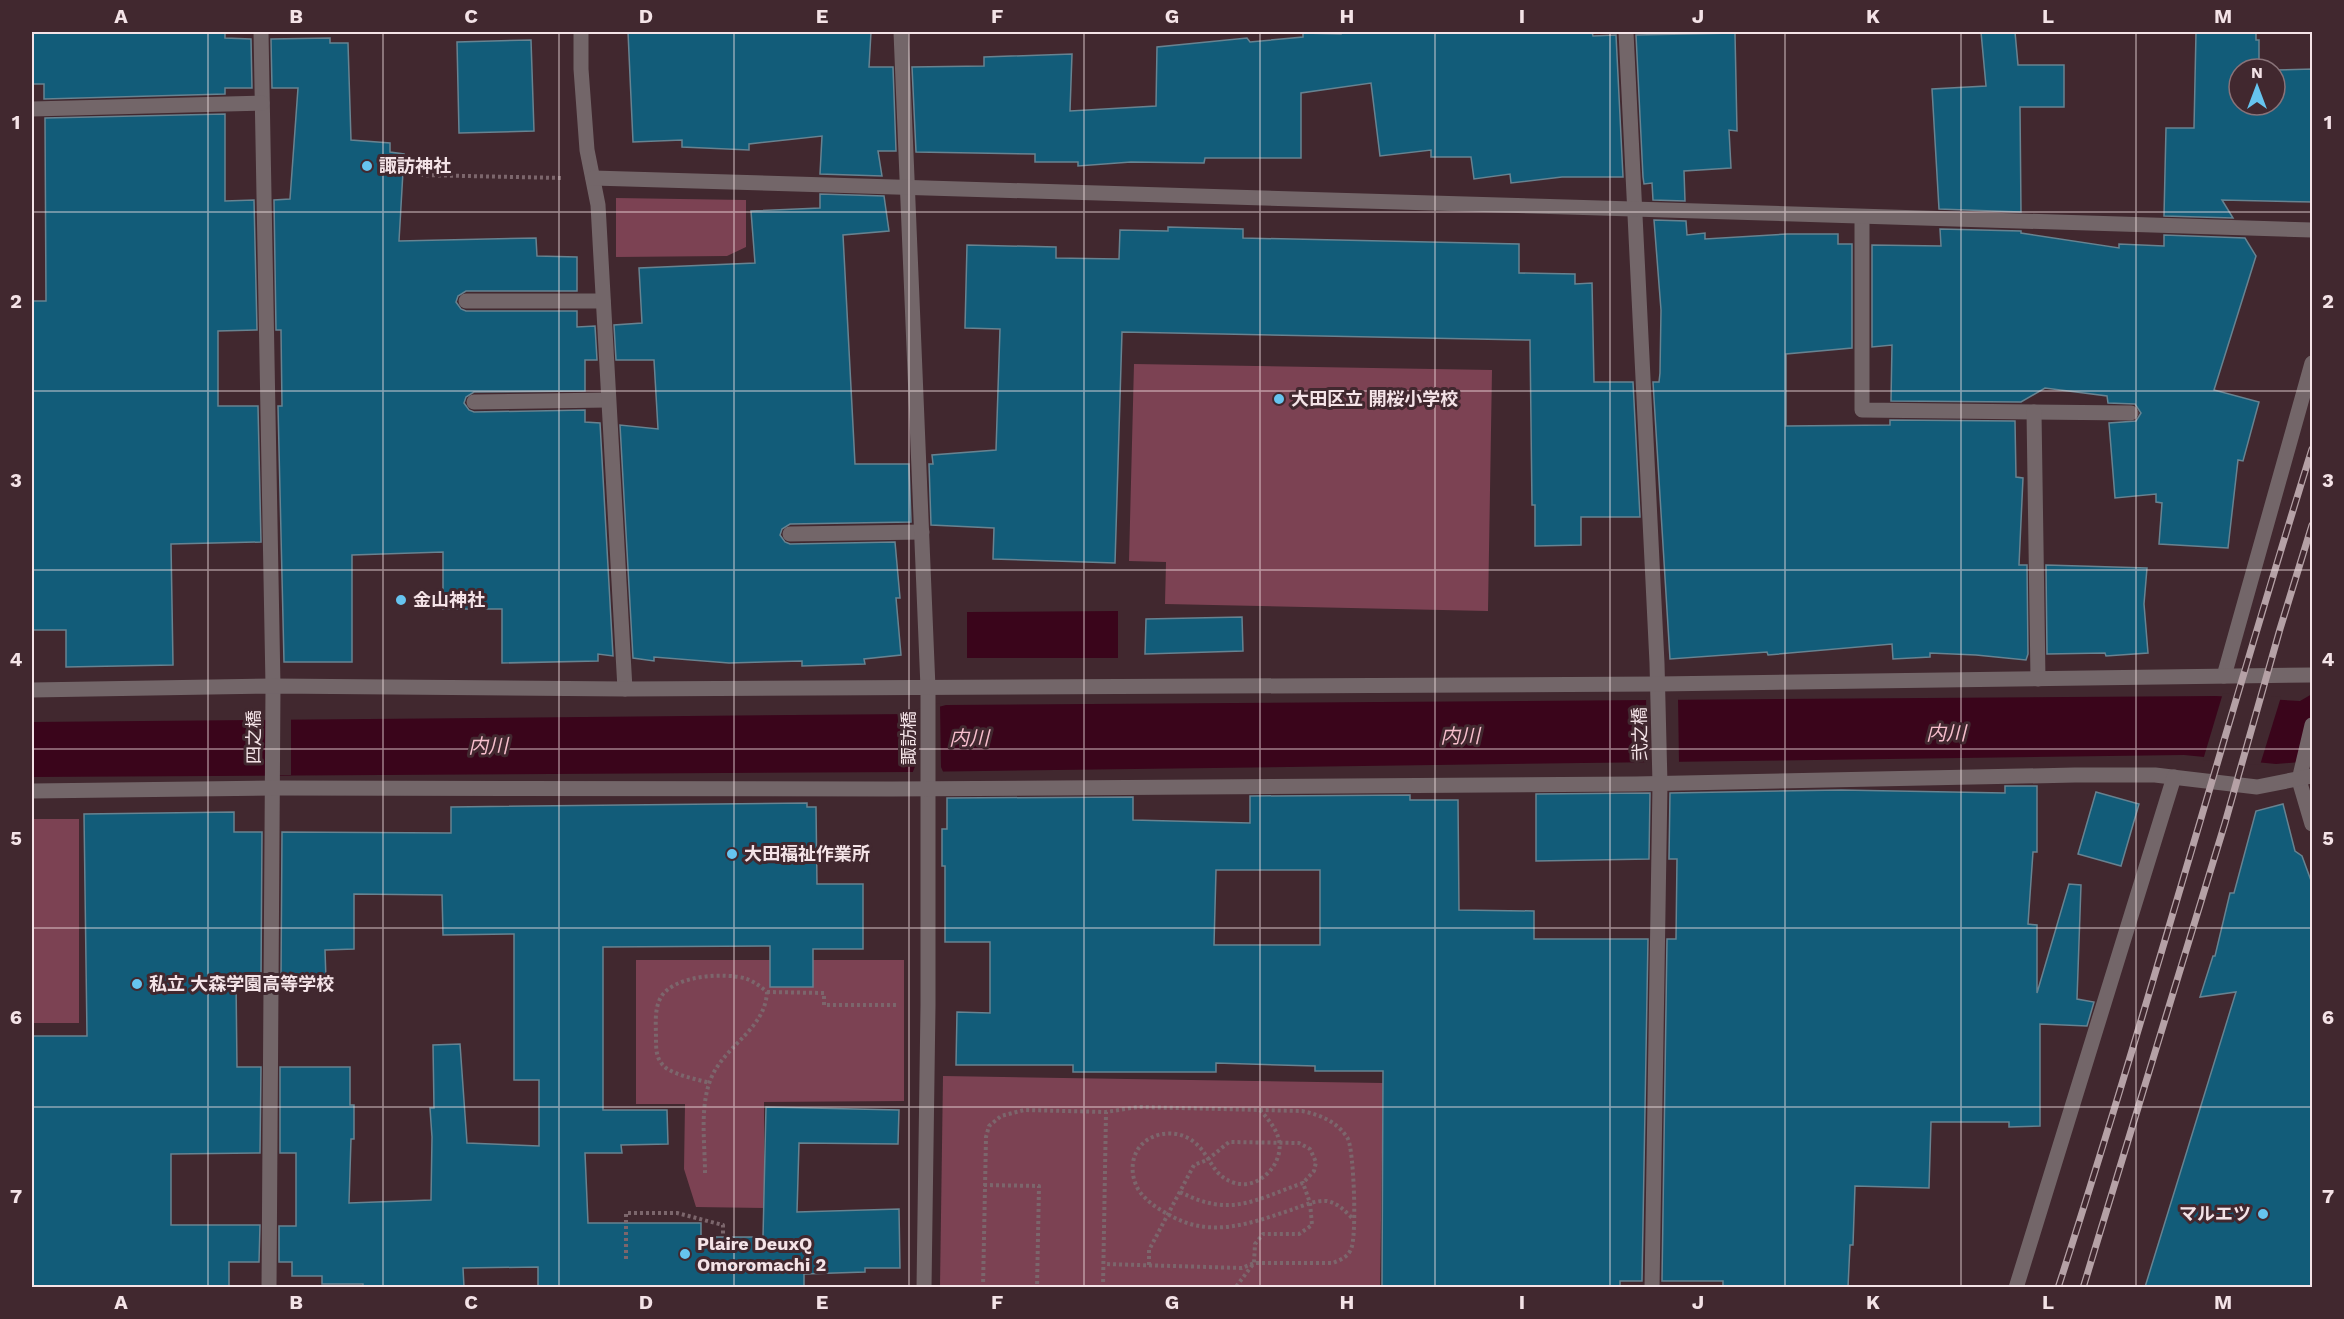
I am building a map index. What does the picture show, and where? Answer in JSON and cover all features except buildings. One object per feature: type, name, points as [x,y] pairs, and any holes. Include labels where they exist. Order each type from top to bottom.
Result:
[{"type":"street","name":"四之橋","points":[[261,32],[274,788],[269,1287]]},
{"type":"street","points":[[581,32],[581,69],[587,150],[598,205],[625,689]]},
{"type":"street","name":"諏訪橋","points":[[901,32],[928,687],[928,1005],[924,1287]]},
{"type":"street","name":"弐之橋","points":[[1626,32],[1658,684],[1660,784],[1652,1287]]},
{"type":"street","points":[[32,109],[262,103]]},
{"type":"street","points":[[592,178],[2313,230]]},
{"type":"street","points":[[1862,218],[1862,410],[2131,413]]},
{"type":"street","points":[[466,301],[603,301]]},
{"type":"street","points":[[2224,676],[2313,363]]},
{"type":"street","points":[[474,402],[608,400]]},
{"type":"street","points":[[2034,412],[2038,678]]},
{"type":"street","points":[[790,534],[922,532]]},
{"type":"street","points":[[32,690],[273,686],[625,689],[1658,684],[2313,675]]},
{"type":"street","points":[[2313,725],[2303,762],[2313,824]]},
{"type":"street","points":[[32,791],[274,788],[928,788],[1660,784],[2063,776],[2174,777],[2258,786],[2306,778]]},
{"type":"street","points":[[2016,1287],[2174,777]]},
{"type":"path","points":[[420,175],[592,178]]},
{"type":"path","points":[[710,1083],[671,1070],[664,1066],[657,1056],[656,1010],[660,998],[668,989],[681,981],[700,978],[744,978],[767,992],[824,993],[824,1005],[928,1005]]},
{"type":"path","points":[[705,1173],[706,1102],[710,1083],[724,1055],[754,1026],[766,1002],[767,992]]},
{"type":"path","points":[[983,1287],[987,1131],[989,1126],[1001,1116],[1024,1110],[1106,1112],[1138,1107],[1314,1113],[1333,1122],[1349,1141],[1352,1152],[1353,1219],[1352,1249],[1347,1256],[1333,1263],[1254,1263],[1242,1268],[1104,1264]]},
{"type":"path","points":[[1260,1110],[1271,1122],[1280,1142],[1275,1165],[1260,1180],[1238,1184],[1217,1174],[1194,1141],[1179,1135],[1155,1135],[1136,1153],[1133,1167],[1137,1187],[1146,1199],[1169,1215],[1183,1222],[1203,1227],[1225,1228],[1257,1221],[1310,1203],[1329,1202],[1338,1205],[1353,1219]]},
{"type":"path","points":[[1103,1287],[1106,1112]]},
{"type":"path","points":[[1149,1265],[1149,1250],[1194,1165],[1207,1160],[1229,1142],[1299,1143],[1314,1153],[1316,1162],[1314,1171],[1303,1183],[1234,1206],[1207,1204],[1180,1192]]},
{"type":"path","points":[[1235,1287],[1254,1263],[1255,1244],[1263,1234],[1299,1234],[1310,1228],[1312,1221],[1310,1203],[1303,1183]]},
{"type":"path","points":[[984,1185],[1039,1186],[1036,1287]]},
{"type":"path","points":[[626,1259],[626,1213],[677,1213],[723,1225],[723,1237]]},
{"type":"shaded area","points":[[616,198],[746,200],[746,247],[727,256],[616,257]]},
{"type":"shaded area","points":[[1134,364],[1492,370],[1488,611],[1165,604],[1166,562],[1129,561]]},
{"type":"shaded area","points":[[32,819],[79,819],[79,1023],[32,1023]]},
{"type":"shaded area","points":[[636,960],[904,960],[904,1101],[764,1102],[764,1208],[696,1207],[684,1169],[685,1104],[636,1104]]},
{"type":"shaded area","points":[[943,1076],[1383,1083],[1380,1287],[940,1287]]},
{"type":"water","points":[[1118,611],[1118,658],[967,658],[967,612]]},
{"type":"water","name":"内川","points":[[2312,694],[2312,761],[2276,764],[2184,755],[911,772],[32,777],[32,722],[912,714],[946,705],[2216,696],[2300,701]]},
{"type":"pier","points":[[2223,693],[2281,697],[2260,765],[2203,760]]},
{"type":"pier","points":[[1646,697],[1678,697],[1679,763],[1683,765],[1647,765]]},
{"type":"pier","points":[[940,703],[941,767],[944,774],[912,774],[916,764],[918,709]]},
{"type":"pier","points":[[266,718],[291,718],[291,775],[266,775]]},
{"type":"railway","points":[[2058,1288],[2312,449]]},
{"type":"railway","points":[[2083,1288],[2225,823],[2312,525]]},
{"type":"place","name":"諏訪神社","points":[[367,166]]},
{"type":"place","name":"大田区立 開桜小学校","points":[[1279,399]]},
{"type":"place","name":"金山神社","points":[[401,600]]},
{"type":"place","name":"大田福祉作業所","points":[[732,854]]},
{"type":"place","name":"私立 大森学園高等学校","points":[[137,984]]},
{"type":"place","name":"マルエツ","points":[[2263,1214]]},
{"type":"place","name":"Plaire DeuxQ Omoromachi 2","points":[[685,1254]]}]
